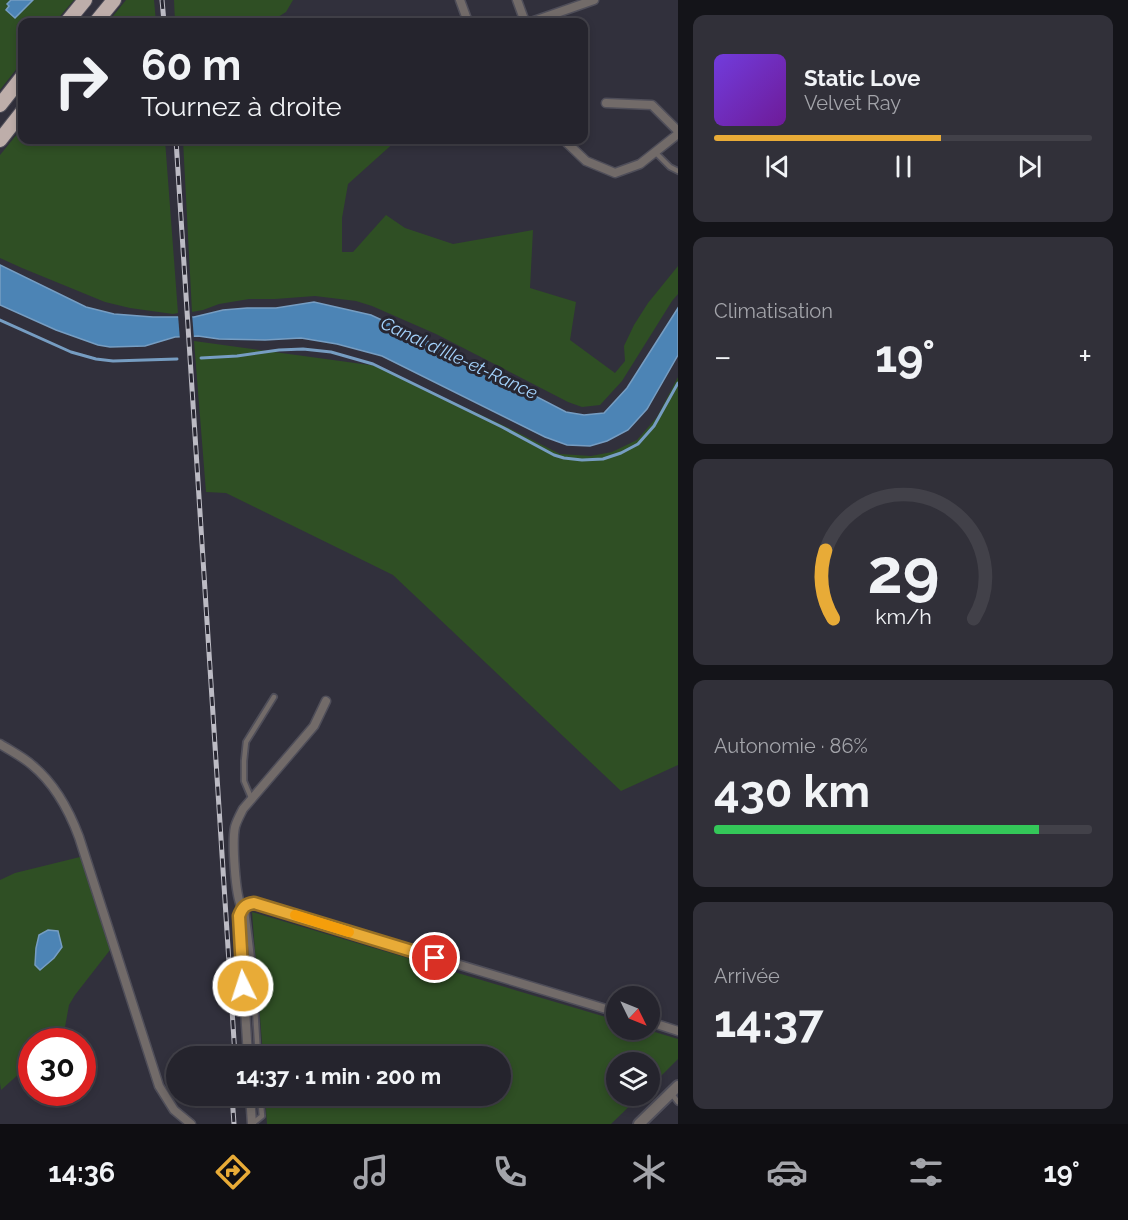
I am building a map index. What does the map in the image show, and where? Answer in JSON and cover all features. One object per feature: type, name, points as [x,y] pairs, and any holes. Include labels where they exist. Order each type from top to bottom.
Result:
[{"type":"highway","points":[[70,18],[85,0]]},
{"type":"highway","points":[[99,18],[114,0]]},
{"type":"highway","points":[[0,105],[18,82]]},
{"type":"highway","points":[[0,140],[18,117]]},
{"type":"street","points":[[460,0],[467,18]]},
{"type":"street","points":[[517,0],[524,18]]},
{"type":"street","points":[[542,18],[594,0]]},
{"type":"street","points":[[568,144],[586,161],[615,173],[640,164],[678,132],[652,105],[606,103]]},
{"type":"street","points":[[242,908],[237,884],[235,831],[240,815],[314,726],[326,701]]},
{"type":"street","points":[[0,744],[32,765],[51,785],[67,808],[79,837],[159,1086],[174,1110],[188,1123]]},
{"type":"street","points":[[247,1046],[239,916],[242,908],[249,903],[606,1009]]},
{"type":"street","points":[[660,1025],[678,1031]]},
{"type":"street","points":[[639,1124],[676,1094]]},
{"type":"street","points":[[251,1106],[252,1124]]},
{"type":"lane","points":[[655,152],[670,167],[678,171]]},
{"type":"lane","points":[[252,800],[244,781],[246,742],[274,697]]},
{"type":"lane","points":[[242,908],[246,911],[251,951],[257,1046]]},
{"type":"lane","points":[[252,1124],[262,1116],[262,1106]]},
{"type":"green space","points":[[0,0],[11,0],[7,4],[15,18],[33,0],[74,0],[58,18],[18,18],[18,67],[0,90]]},
{"type":"green space","points":[[126,0],[154,0],[156,18],[111,18]]},
{"type":"green space","points":[[174,0],[293,0],[286,12],[276,18],[175,18]]},
{"type":"green space","points":[[18,133],[18,144],[165,144],[178,313],[130,308],[105,302],[0,258],[0,155]]},
{"type":"green space","points":[[183,144],[393,144],[348,184],[342,218],[342,252],[353,252],[386,215],[405,228],[453,244],[533,230],[530,288],[576,302],[570,340],[615,373],[625,361],[624,346],[634,325],[648,303],[678,266],[678,294],[622,381],[600,405],[582,407],[436,334],[356,301],[315,296],[249,299],[192,312]]},
{"type":"green space","points":[[194,341],[377,366],[560,454],[591,456],[612,452],[637,440],[657,417],[678,377],[678,765],[621,791],[393,575],[226,493],[206,492]]},
{"type":"green space","points":[[80,857],[110,950],[69,1005],[64,1028],[18,1028],[18,1075],[1,1090],[0,880],[15,873]]},
{"type":"green space","points":[[252,912],[606,1017],[606,1040],[660,1040],[660,1034],[678,1039],[678,1059],[660,1077],[660,1052],[606,1052],[606,1106],[630,1106],[611,1124],[267,1124],[266,1106],[511,1106],[511,1046],[262,1046]]},
{"type":"water","points":[[11,0],[33,0],[15,18],[6,10]]},
{"type":"water","name":"Canal d'Ille-et-Rance","points":[[0,265],[86,307],[114,314],[194,317],[223,310],[276,308],[314,302],[371,315],[451,352],[566,412],[584,415],[604,413],[627,388],[678,308],[678,355],[647,409],[628,430],[607,441],[590,446],[567,445],[545,437],[382,356],[337,344],[301,338],[265,340],[198,336],[175,337],[145,346],[98,345],[56,330],[0,305]]},
{"type":"water","points":[[48,930],[58,931],[62,947],[54,958],[40,970],[35,965],[36,948],[39,935]]},
{"type":"pier","points":[[192,314],[194,339],[180,340],[178,315]]},
{"type":"waterway","points":[[0,320],[71,352],[96,359],[113,361],[177,359]]},
{"type":"waterway","points":[[201,358],[279,350],[303,349],[331,352],[373,364],[554,455],[582,460],[603,459],[638,444],[654,426],[678,383]]},
{"type":"railway","points":[[162,0],[164,18]]},
{"type":"railway","points":[[176,144],[234,1046]]},
{"type":"railway","points":[[233,1106],[234,1124]]},
{"type":"slow traffic","points":[[295,915],[349,932]]},
{"type":"route","points":[[243,986],[239,916],[242,908],[249,903],[435,958]]}]
